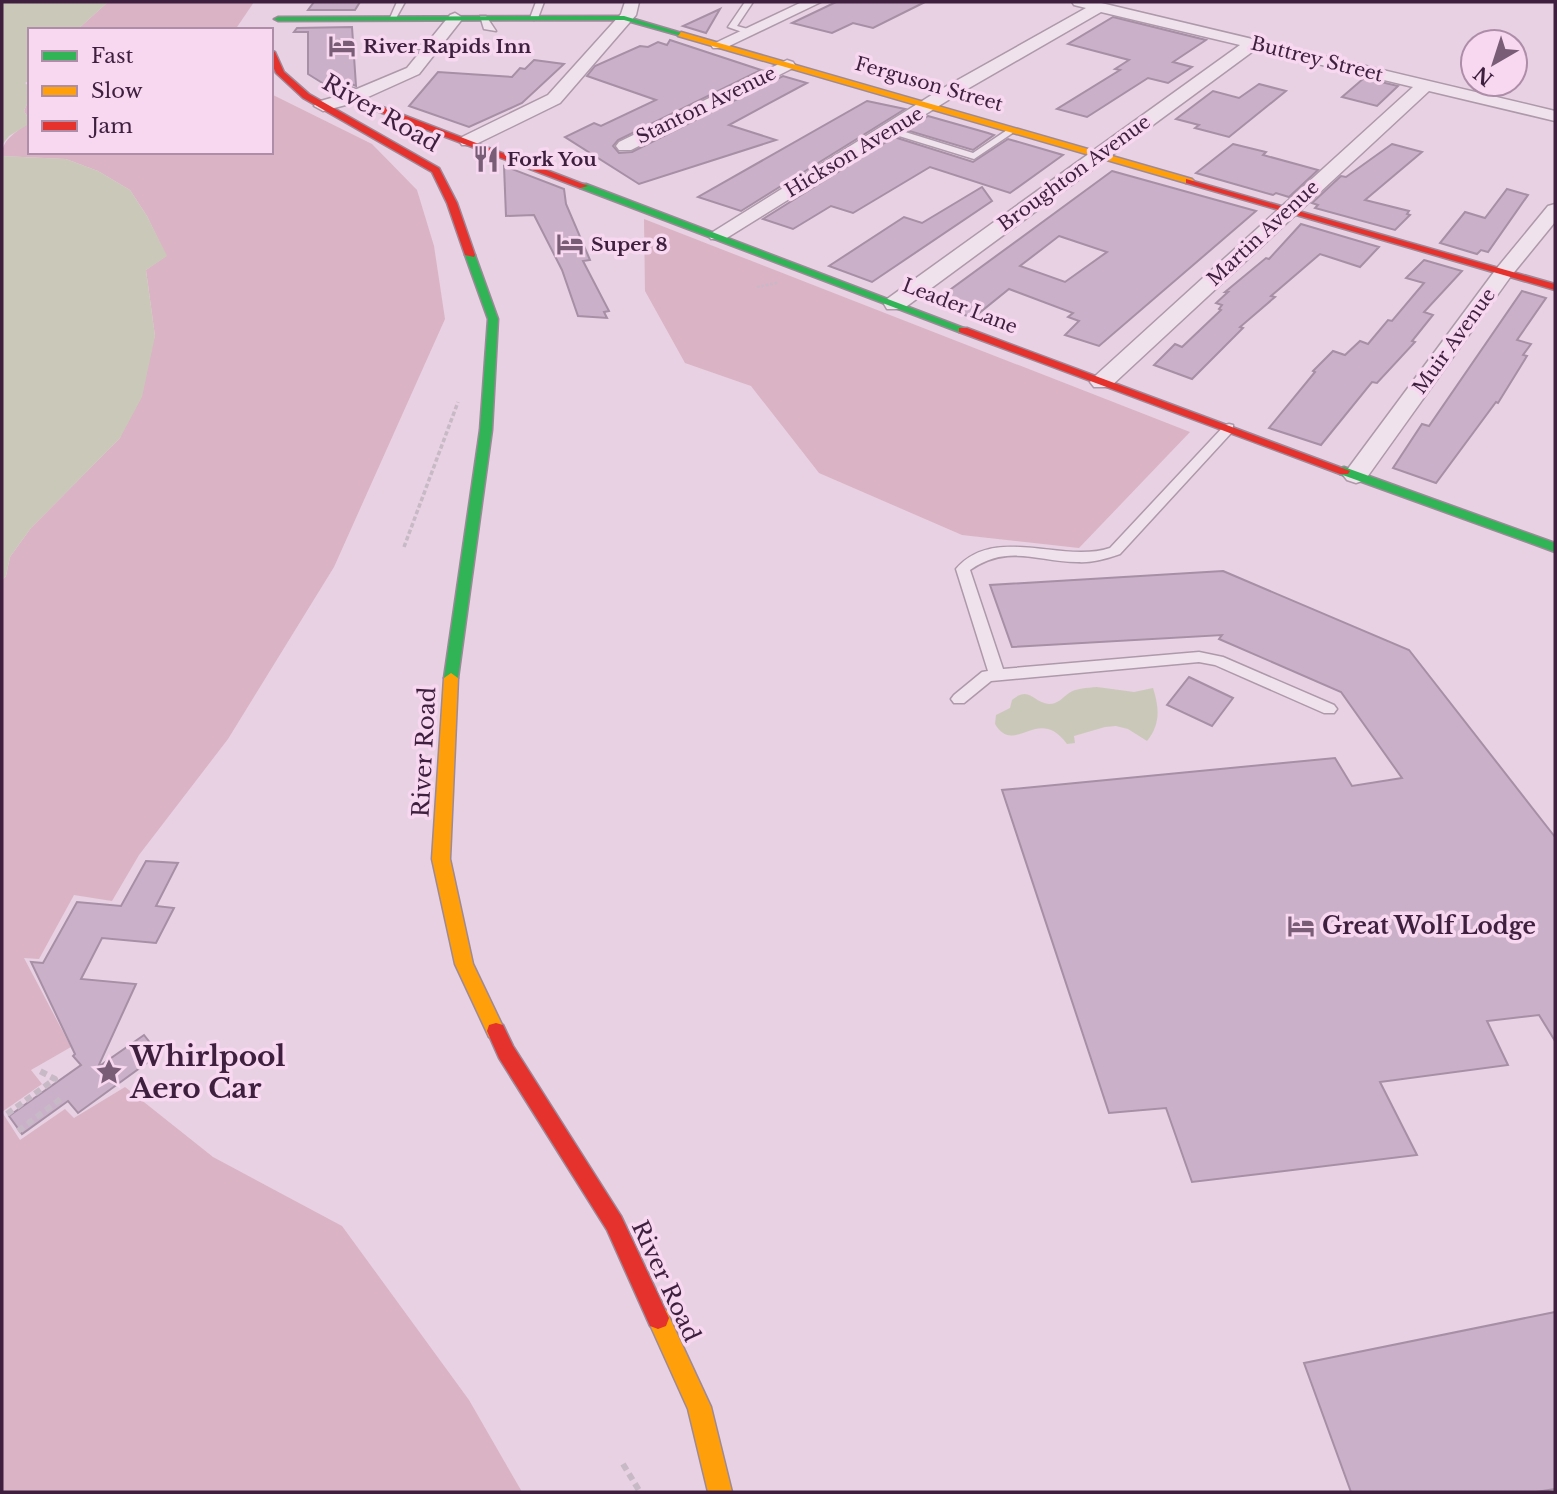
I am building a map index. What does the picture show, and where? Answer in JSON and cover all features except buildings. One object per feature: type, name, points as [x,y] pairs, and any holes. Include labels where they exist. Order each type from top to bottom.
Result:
[{"type":"street","points":[[273,32],[290,2]]},
{"type":"street","points":[[468,141],[554,99],[624,18],[632,2]]},
{"type":"street","points":[[719,45],[812,2]]},
{"type":"street","name":"Buttrey Street","points":[[1079,2],[1555,116]]},
{"type":"street","name":"Hickson Avenue","points":[[718,235],[1099,6]]},
{"type":"street","points":[[323,106],[386,79],[413,71],[456,18]]},
{"type":"street","name":"Ferguson Street","points":[[278,19],[456,18],[488,24],[534,18],[624,18],[1555,287]]},
{"type":"street","name":"Broughton Avenue","points":[[895,304],[1254,43]]},
{"type":"street","name":"River Road","points":[[273,57],[280,73],[291,86],[436,170],[452,203],[493,319],[486,430],[449,689],[441,859],[464,964],[506,1052],[614,1223],[699,1406],[720,1492]]},
{"type":"street","name":"Stanton Avenue","points":[[625,146],[787,65]]},
{"type":"street","name":"Martin Avenue","points":[[1102,382],[1425,85]]},
{"type":"street","name":"Leader Lane","points":[[352,93],[468,141],[895,304],[1555,548]]},
{"type":"street","name":"Muir Avenue","points":[[1356,475],[1504,272],[1555,210]]},
{"type":"lane","points":[[392,18],[401,2]]},
{"type":"lane","points":[[534,18],[540,2]]},
{"type":"lane","points":[[748,2],[732,27],[748,32]]},
{"type":"lane","points":[[407,47],[434,47]]},
{"type":"lane","points":[[889,130],[974,156],[1013,130]]},
{"type":"lane","points":[[996,675],[963,569],[979,555],[997,550],[1092,558],[1108,555],[1121,546],[1229,428]]},
{"type":"lane","points":[[959,699],[979,679],[996,675],[1199,657],[1227,664],[1329,709]]},
{"type":"path","points":[[404,547],[461,393]]},
{"type":"path","points":[[6,1114],[55,1079],[38,1070]]},
{"type":"path","points":[[18,1131],[62,1098]]},
{"type":"path","points":[[623,1464],[640,1492]]},
{"type":"shaded area","points":[[2,2],[108,2],[79,28],[28,28],[28,81],[25,83],[28,85],[28,102],[24,111],[28,125],[9,136],[2,145]]},
{"type":"shaded area","points":[[108,2],[254,2],[236,28],[79,28]]},
{"type":"shaded area","points":[[273,95],[372,144],[417,190],[434,246],[445,319],[334,567],[228,739],[139,855],[112,901],[74,895],[39,959],[24,958],[71,1047],[31,1070],[42,1084],[2,1112],[2,580],[6,576],[10,557],[31,528],[120,438],[155,336],[146,270],[166,256],[147,216],[130,190],[98,171],[66,159],[2,156],[3,149],[8,139],[28,120],[28,154],[273,154]]},
{"type":"shaded area","points":[[28,102],[28,117],[24,111]]},
{"type":"shaded area","points":[[2,156],[66,159],[98,171],[130,190],[147,216],[167,256],[146,270],[155,336],[142,397],[120,438],[31,528],[10,557],[6,576],[2,580]]},
{"type":"shaded area","points":[[644,219],[1190,432],[1079,548],[962,535],[819,473],[751,386],[685,363],[645,291]]},
{"type":"shaded area","points":[[1097,687],[1134,692],[1153,688],[1158,715],[1155,728],[1147,741],[1128,729],[1116,726],[1074,736],[1075,743],[1067,744],[1056,733],[1046,729],[1011,735],[1003,733],[995,724],[996,715],[1010,708],[1012,700],[1023,694],[1052,704],[1075,690]]},
{"type":"shaded area","points":[[125,1087],[213,1157],[342,1226],[469,1400],[522,1492],[2,1492],[2,1112],[20,1140],[65,1109],[74,1118]]},
{"type":"traffic: fast","points":[[278,19],[624,18],[681,34]]},
{"type":"traffic: fast","points":[[583,186],[963,330]]},
{"type":"traffic: fast","points":[[451,678],[486,430],[493,319],[470,255]]},
{"type":"traffic: fast","points":[[1344,471],[1555,548]]},
{"type":"traffic: slow","points":[[681,34],[1189,181]]},
{"type":"traffic: slow","points":[[451,678],[441,859],[464,964],[496,1031]]},
{"type":"traffic: slow","points":[[658,1318],[699,1407],[720,1492]]},
{"type":"traffic: jam","points":[[273,57],[280,73],[306,96],[436,170],[452,203],[470,255]]},
{"type":"traffic: jam","points":[[351,98],[583,186]]},
{"type":"traffic: jam","points":[[1189,181],[1555,287]]},
{"type":"traffic: jam","points":[[963,330],[1344,471]]},
{"type":"traffic: jam","points":[[496,1031],[506,1052],[614,1223],[658,1318]]},
{"type":"place","name":"River Rapids Inn","points":[[342,46]]},
{"type":"place","name":"Fork You","points":[[486,159]]},
{"type":"place","name":"Super 8","points":[[570,244]]},
{"type":"place","name":"Great Wolf Lodge","points":[[1301,926]]},
{"type":"place","name":"Whirlpool Aero Car","points":[[109,1072]]}]
